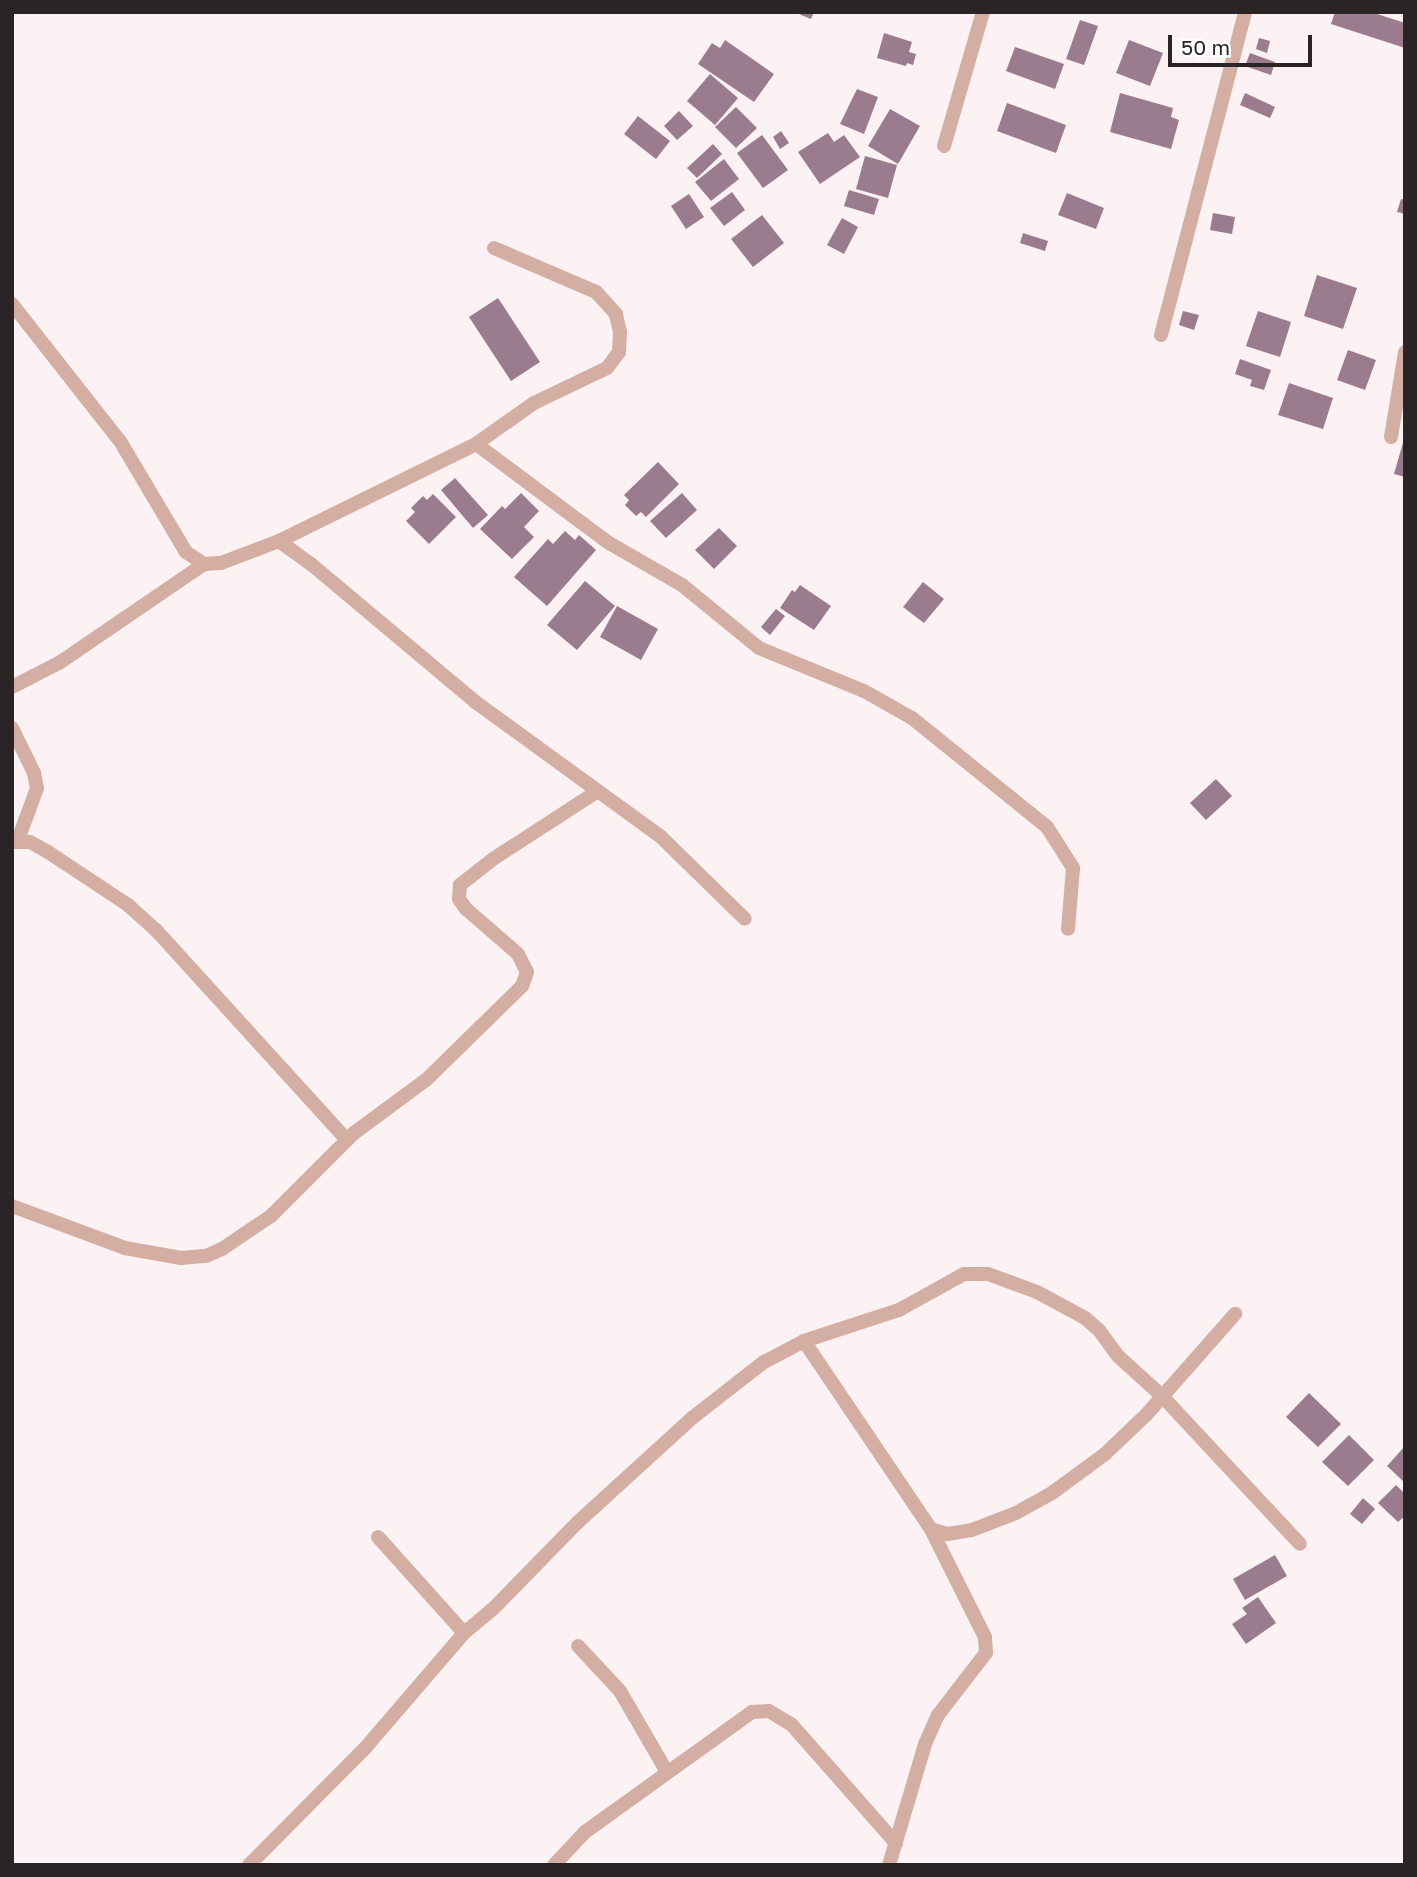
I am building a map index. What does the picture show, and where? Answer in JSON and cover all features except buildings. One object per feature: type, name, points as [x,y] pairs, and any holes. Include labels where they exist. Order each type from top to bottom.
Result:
[{"type":"street","points":[[944,146],[983,12]]},
{"type":"street","points":[[1161,335],[1245,12]]},
{"type":"street","points":[[12,304],[120,440],[186,552],[204,564],[220,564],[279,541],[476,444],[534,403],[607,368],[619,352],[620,332],[616,314],[596,292],[494,248]]},
{"type":"street","points":[[1391,437],[1405,352]]},
{"type":"street","points":[[476,444],[609,543],[682,585],[759,648],[864,691],[912,718],[1047,827],[1073,868],[1068,929]]},
{"type":"street","points":[[279,541],[312,564],[474,701],[596,792],[662,837],[745,919]]},
{"type":"street","points":[[12,687],[60,663],[204,564]]},
{"type":"street","points":[[12,728],[34,773],[37,789],[15,841],[48,852],[128,905],[155,929],[347,1140]]},
{"type":"street","points":[[12,1206],[125,1248],[155,1255],[206,1256],[222,1249],[271,1216],[347,1140],[426,1080],[526,979],[527,972],[518,954],[459,900],[460,885],[493,859],[596,792]]},
{"type":"street","points":[[249,1865],[366,1747],[464,1633],[493,1609],[577,1523],[692,1418],[764,1362],[804,1341],[899,1310],[964,1274],[976,1272],[1037,1292],[1085,1318],[1099,1330],[1118,1356],[1162,1396],[1300,1544]]},
{"type":"street","points":[[931,1529],[947,1534],[972,1530],[1016,1513],[1052,1493],[1105,1454],[1162,1396],[1235,1314]]},
{"type":"street","points":[[804,1341],[931,1529],[985,1637],[986,1653],[938,1715],[925,1744],[890,1865]]},
{"type":"street","points":[[377,1537],[464,1633]]},
{"type":"street","points":[[578,1646],[620,1691],[667,1772]]},
{"type":"street","points":[[554,1865],[584,1832],[752,1712],[769,1711],[791,1724],[896,1843]]}]
